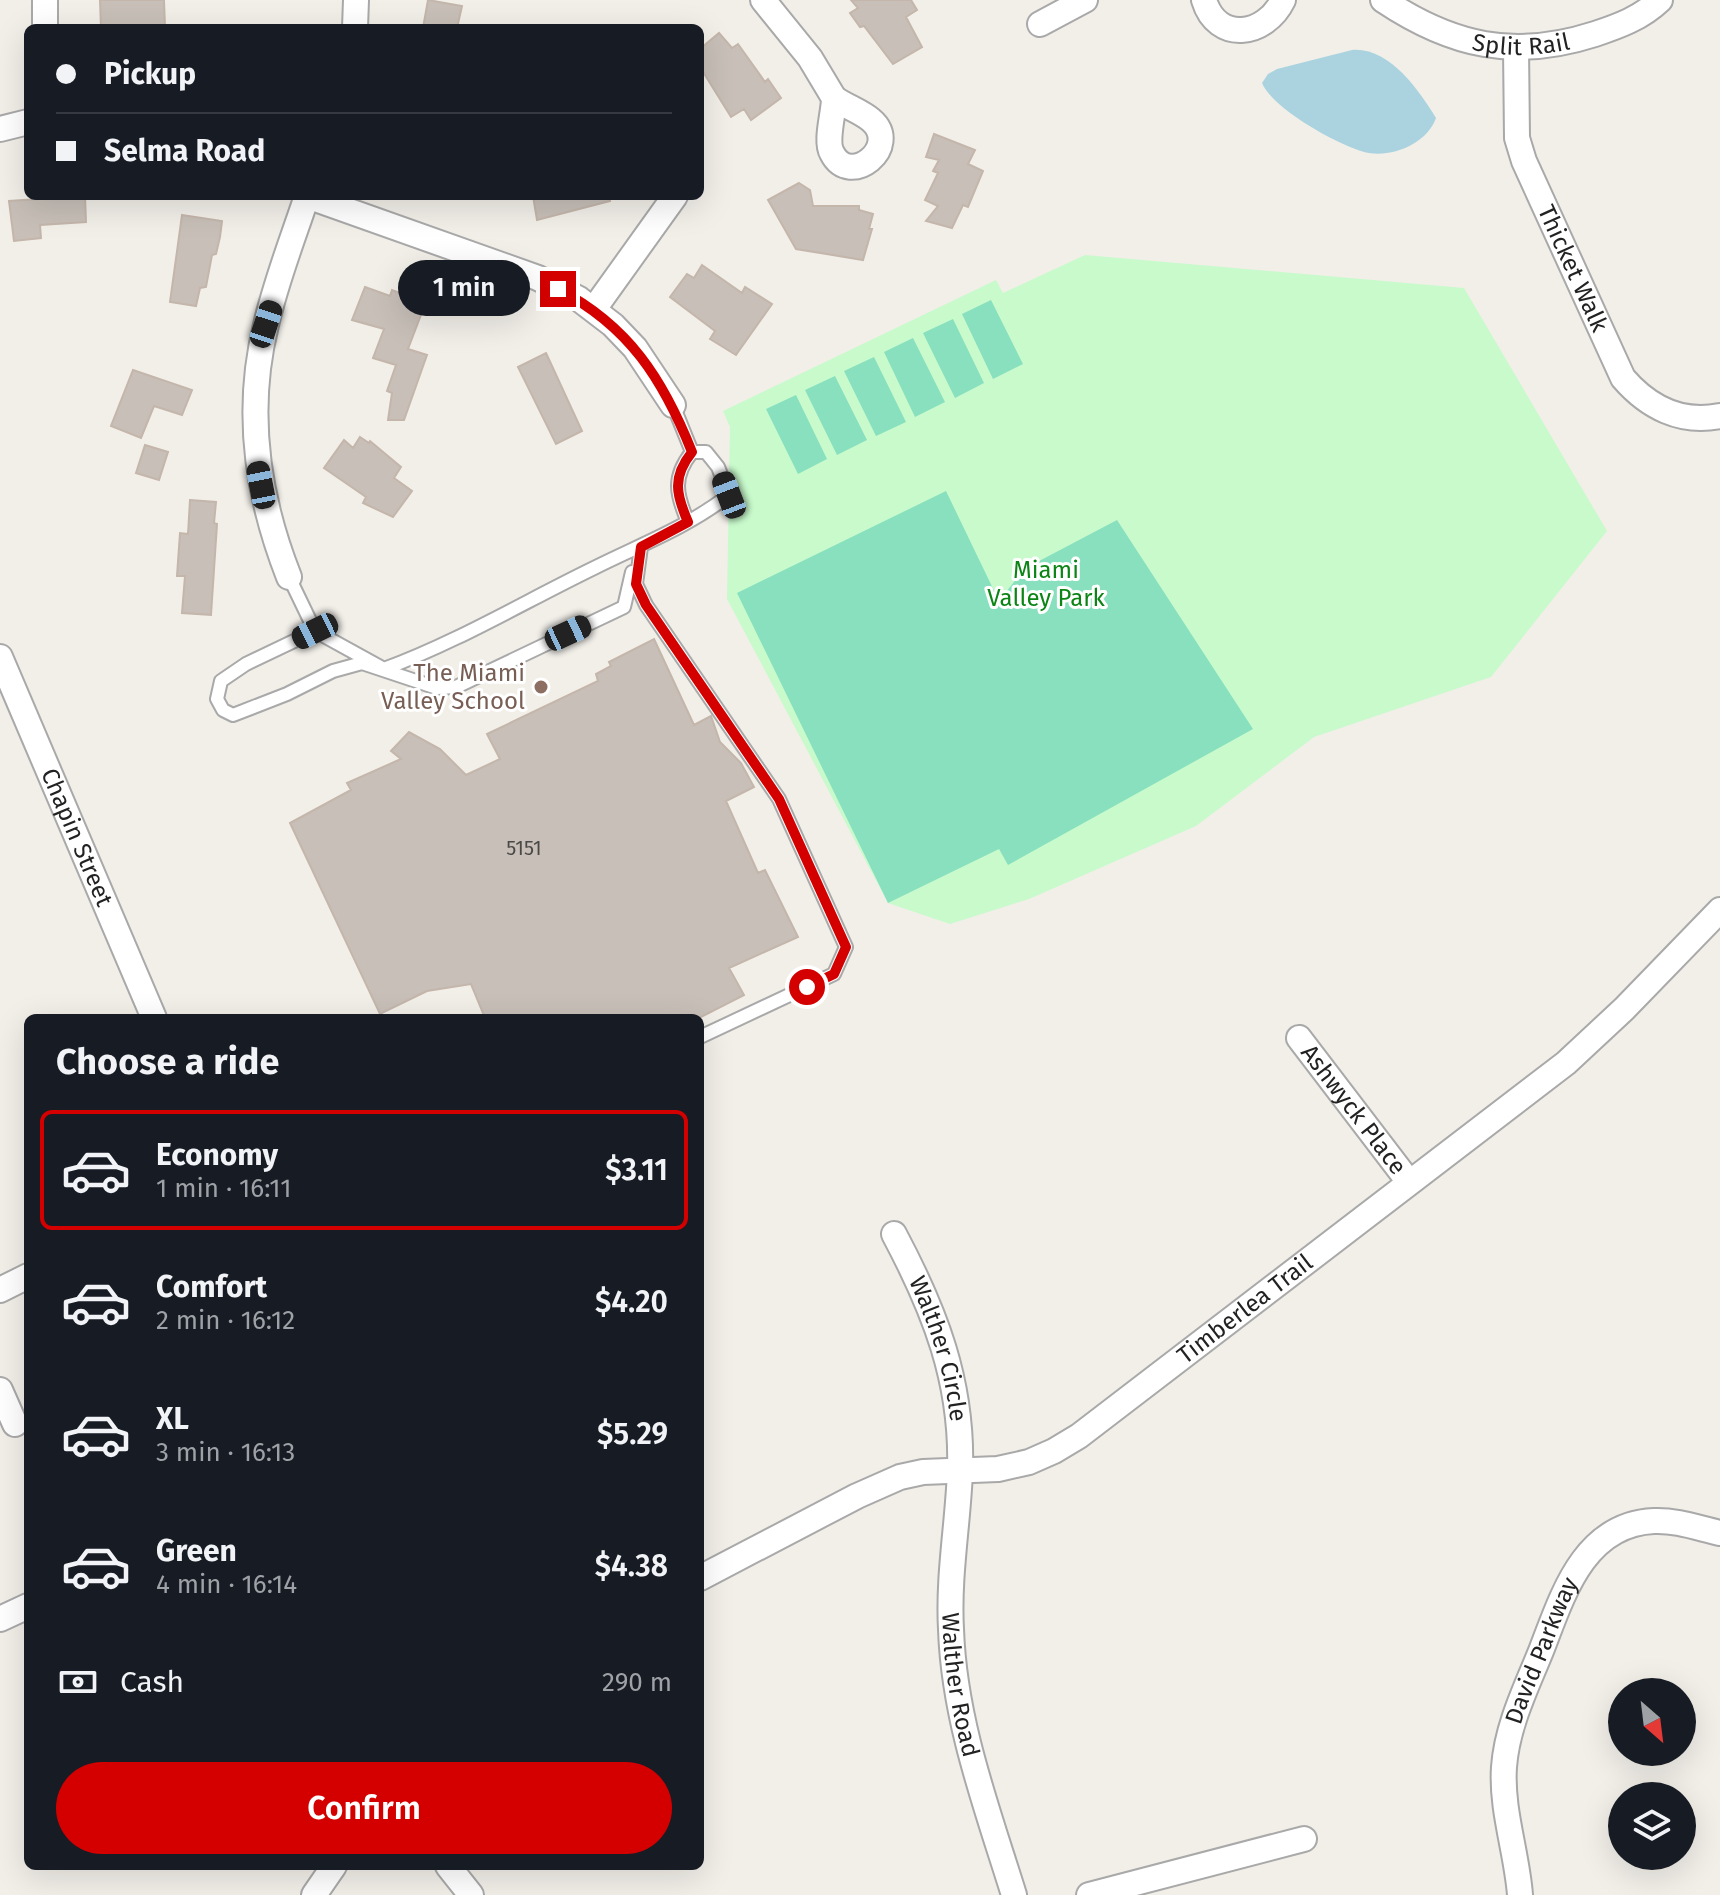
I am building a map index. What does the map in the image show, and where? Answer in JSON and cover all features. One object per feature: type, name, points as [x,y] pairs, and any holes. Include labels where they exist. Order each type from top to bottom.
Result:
[{"type":"street","points":[[45,0],[45,24]]},
{"type":"street","points":[[355,24],[356,0]]},
{"type":"street","points":[[763,0],[810,58],[834,98]]},
{"type":"street","points":[[1040,24],[1085,0]]},
{"type":"street","points":[[1204,0],[1213,18],[1225,26],[1240,30],[1267,22],[1283,0]]},
{"type":"street","name":"Split Rail","points":[[1383,0],[1412,18],[1460,38],[1516,48],[1583,38],[1623,25],[1660,0]]},
{"type":"street","name":"Thicket Walk","points":[[1516,48],[1517,138],[1524,161],[1623,378],[1637,395],[1674,415],[1695,419],[1720,416]]},
{"type":"street","points":[[0,129],[24,123]]},
{"type":"street","points":[[289,577],[266,508],[257,462],[255,419],[258,366],[266,324],[306,200]]},
{"type":"street","points":[[318,200],[538,278],[594,309],[635,348],[673,405]]},
{"type":"street","points":[[594,309],[672,200]]},
{"type":"street","name":"Chapin Street","points":[[0,657],[152,1014]]},
{"type":"street","name":"Timberlea Trail","points":[[704,1576],[886,1483],[923,1472],[998,1469],[1029,1462],[1079,1436],[1566,1063],[1624,1009],[1720,910]]},
{"type":"street","name":"Ashwyck Place","points":[[1299,1038],[1409,1182]]},
{"type":"street","name":"Walther Circle","points":[[894,1234],[923,1290],[950,1367],[958,1415],[960,1469]]},
{"type":"street","points":[[0,1290],[24,1278]]},
{"type":"street","points":[[0,1390],[15,1424]]},
{"type":"street","name":"Walther Road","points":[[960,1469],[951,1573],[951,1629],[956,1684],[966,1739],[1014,1895]]},
{"type":"street","name":"David Parkway","points":[[1520,1895],[1505,1796],[1504,1770],[1508,1742],[1518,1708],[1569,1581],[1584,1557],[1601,1541],[1621,1529],[1641,1523],[1673,1522],[1720,1533]]},
{"type":"street","points":[[0,1619],[24,1608]]},
{"type":"street","points":[[1089,1895],[1304,1839]]},
{"type":"street","points":[[314,1895],[331,1870]]},
{"type":"street","points":[[451,1870],[471,1895]]},
{"type":"lane","points":[[673,405],[692,452]]},
{"type":"lane","points":[[289,577],[315,631],[384,669],[423,654],[641,547],[729,495],[718,467],[706,452],[692,452]]},
{"type":"lane","points":[[688,522],[677,496],[681,466],[692,452]]},
{"type":"lane","points":[[315,631],[246,664],[221,681],[217,699],[223,710],[233,715],[287,694],[333,671],[362,663],[437,688],[456,687],[624,607],[641,547]]},
{"type":"lane","points":[[641,547],[636,584],[646,605],[779,799],[846,947],[834,974],[704,1035]]},
{"type":"green space","name":"Miami Valley Park","points":[[1085,255],[1464,288],[1607,531],[1491,677],[1314,737],[1196,826],[1029,899],[950,924],[888,903],[727,599],[730,427],[723,411],[996,280],[1003,293]]},
{"type":"green space","points":[[991,300],[1023,364],[993,379],[962,314]]},
{"type":"green space","points":[[953,319],[984,383],[955,398],[923,333]]},
{"type":"green space","points":[[913,338],[945,402],[915,417],[884,352]]},
{"type":"green space","points":[[874,357],[906,422],[876,436],[844,371]]},
{"type":"green space","points":[[835,376],[867,440],[837,455],[805,390]]},
{"type":"green space","points":[[796,395],[827,459],[798,474],[766,409]]},
{"type":"green space","points":[[946,491],[999,601],[1024,569],[1117,520],[1253,729],[1008,865],[999,849],[888,903],[737,593]]},
{"type":"water","points":[[1352,50],[1378,55],[1390,63],[1411,83],[1436,118],[1425,135],[1416,142],[1385,153],[1374,154],[1352,148],[1322,134],[1292,114],[1268,93],[1262,83],[1268,74],[1277,69]]},
{"type":"building","points":[[100,0],[164,0],[165,24],[101,24]]},
{"type":"building","points":[[428,0],[462,6],[458,24],[424,24]]},
{"type":"building","points":[[851,0],[911,0],[917,10],[906,17],[922,47],[893,64],[850,13],[858,8]]},
{"type":"building","points":[[719,33],[732,48],[738,44],[765,82],[768,79],[781,98],[751,120],[744,109],[731,117],[704,73],[704,46]]},
{"type":"building","points":[[934,134],[975,150],[968,164],[983,171],[968,207],[963,205],[952,228],[926,221],[938,206],[925,200],[938,173],[933,171],[939,160],[926,157]]},
{"type":"building","points":[[799,183],[810,190],[813,206],[859,206],[859,210],[873,214],[863,260],[796,249],[768,200]]},
{"type":"building","points":[[85,200],[86,222],[40,225],[41,238],[14,241],[9,201]]},
{"type":"building","points":[[534,200],[610,200],[610,201],[537,220]]},
{"type":"building","points":[[182,215],[222,221],[206,287],[200,288],[196,306],[170,302]]},
{"type":"building","points":[[702,265],[742,293],[745,287],[772,304],[736,355],[710,339],[715,331],[670,297],[687,274],[694,278]]},
{"type":"building","points":[[365,287],[390,296],[392,290],[408,296],[406,302],[424,307],[408,349],[427,355],[404,420],[388,420],[392,393],[387,391],[396,365],[373,358],[384,329],[352,320]]},
{"type":"building","points":[[546,353],[582,431],[556,444],[518,367]]},
{"type":"building","points":[[133,370],[192,390],[182,415],[154,406],[141,438],[111,426]]},
{"type":"building","points":[[360,437],[370,441],[401,467],[394,478],[412,491],[393,517],[363,503],[366,497],[324,468],[344,440],[353,448]]},
{"type":"building","points":[[145,445],[168,452],[159,480],[136,473]]},
{"type":"building","points":[[190,500],[216,502],[211,615],[182,613],[185,576],[177,576],[180,533],[188,534]]},
{"type":"building","name":"The Miami Valley School","points":[[654,639],[694,725],[711,716],[720,742],[741,763],[754,787],[726,801],[758,873],[765,870],[798,937],[729,968],[744,995],[704,1015],[483,1014],[471,984],[427,991],[380,1014],[290,823],[351,790],[347,783],[401,759],[391,751],[409,732],[440,749],[466,775],[500,759],[487,734],[598,681],[596,674],[611,666],[609,662]]},
{"type":"place","name":"The Miami Valley School","points":[[541,687]]},
{"type":"route","points":[[558,289],[594,309],[635,348],[673,405],[692,452],[681,466],[677,496],[688,522],[641,547],[636,584],[646,605],[779,799],[846,947],[834,974],[807,987]]}]
